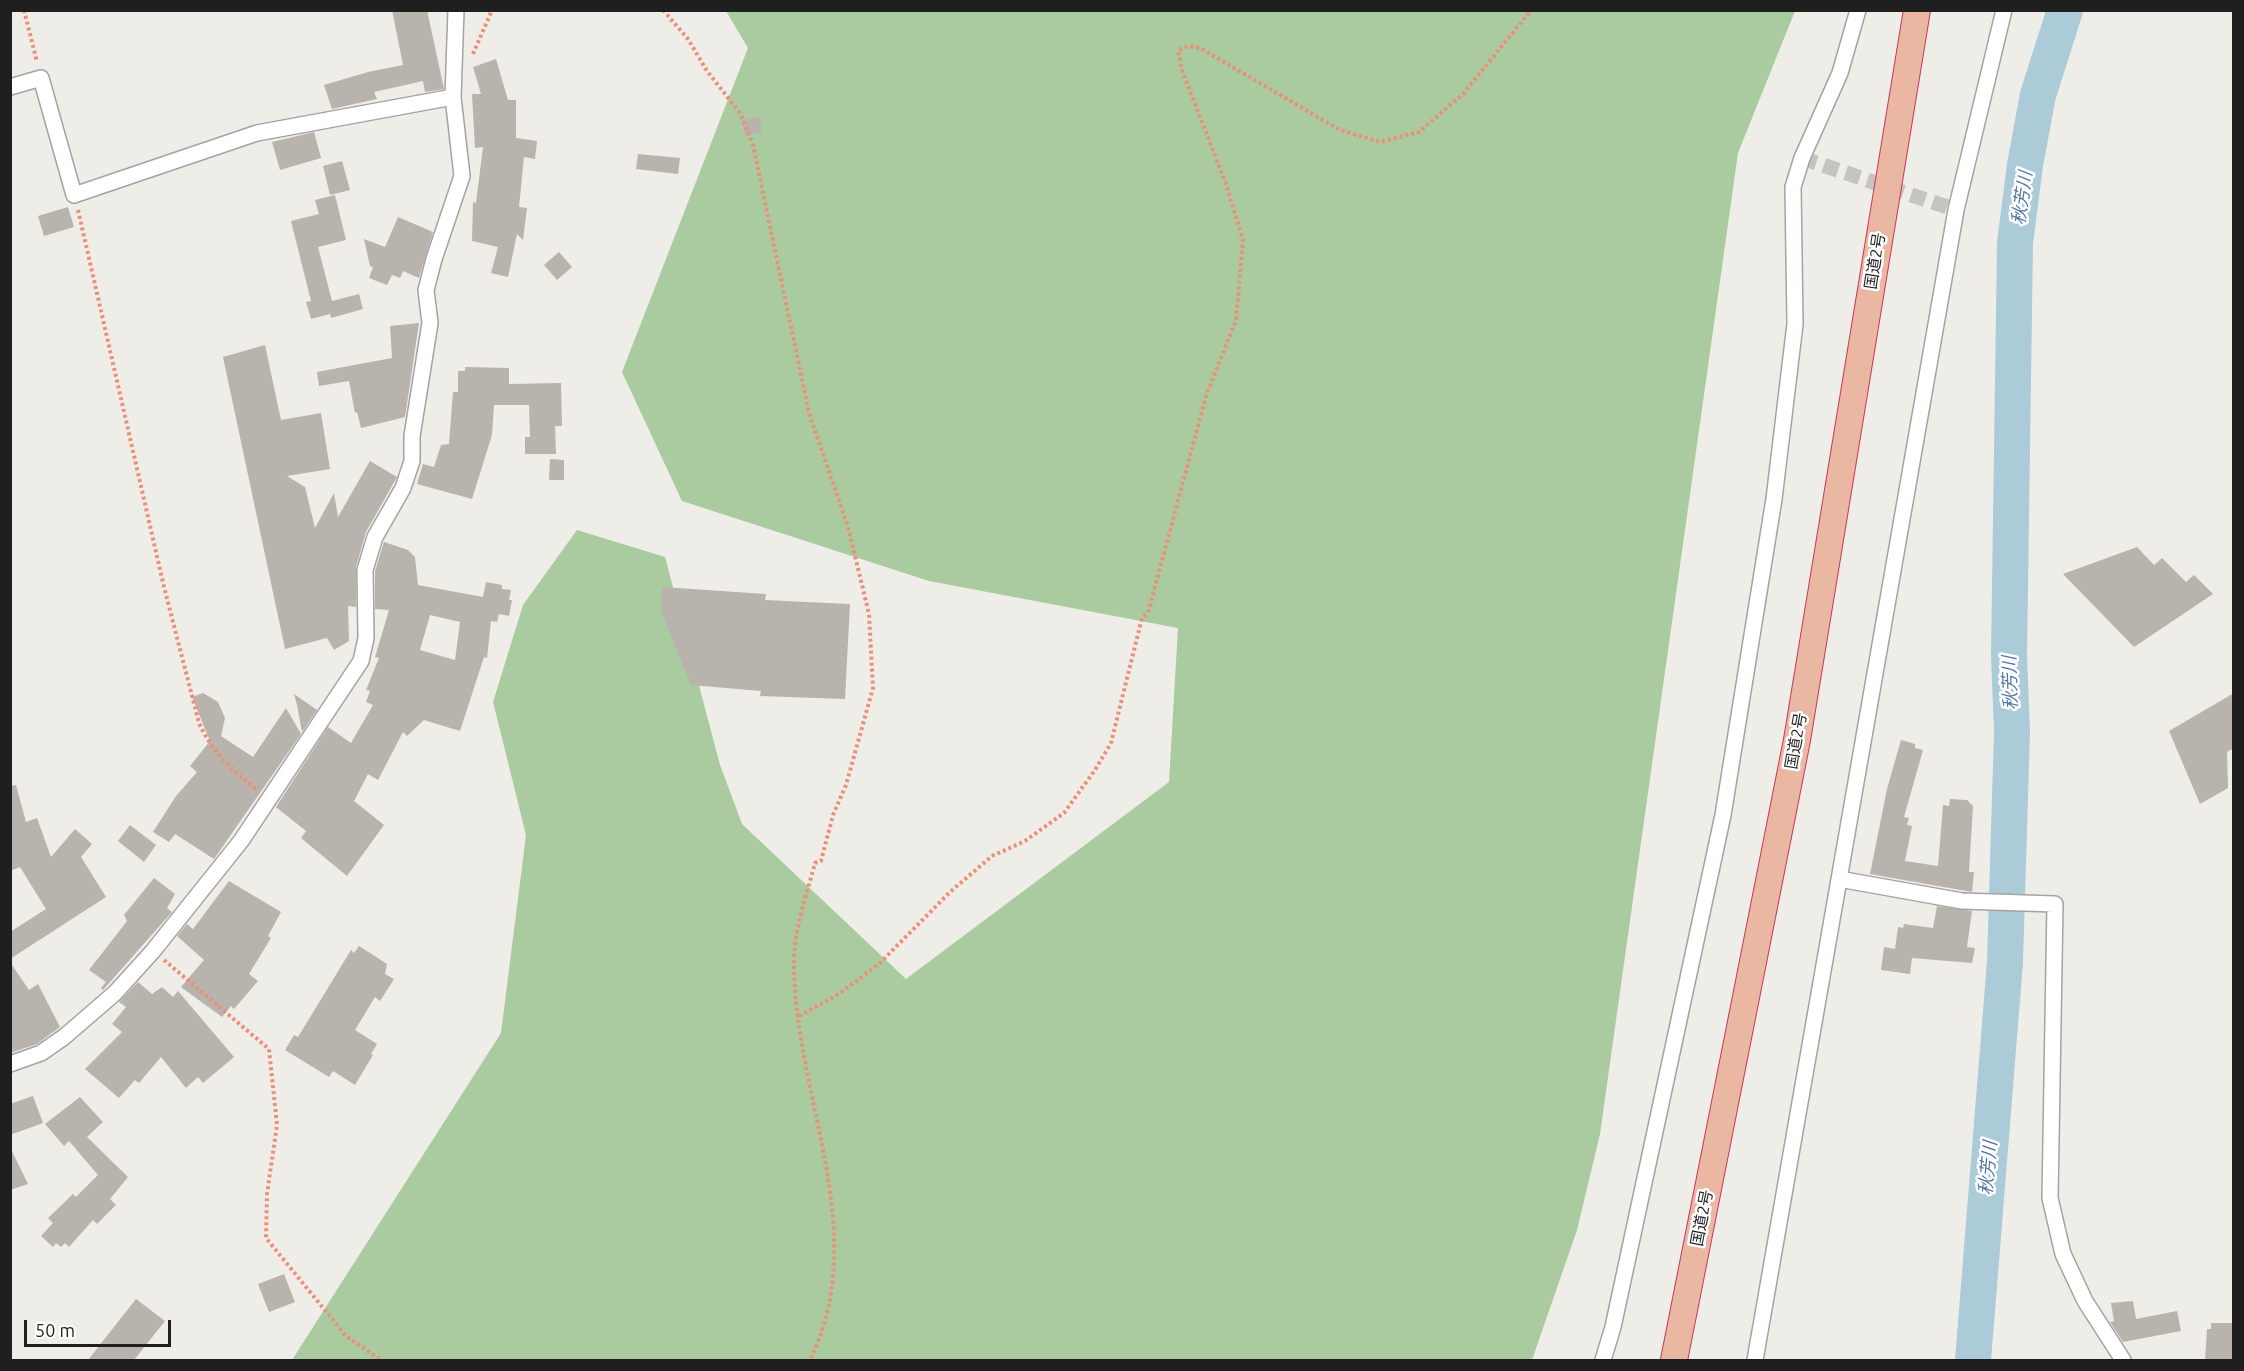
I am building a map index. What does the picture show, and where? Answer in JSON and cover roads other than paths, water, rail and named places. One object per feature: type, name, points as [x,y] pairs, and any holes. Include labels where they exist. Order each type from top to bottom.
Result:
[{"type":"highway","name":"国道2号","points":[[1898,118],[1911,10]]},
{"type":"highway","name":"国道2号","points":[[1674,1360],[1797,740],[1917,10]]},
{"type":"street","points":[[10,1064],[41,1053],[64,1037],[116,993],[153,951],[241,841],[361,661],[366,638],[365,570],[375,537],[403,488],[412,461],[412,436],[430,323],[426,290],[462,176],[453,97],[456,10]]},
{"type":"street","points":[[1603,1360],[1613,1327],[1723,815],[1774,499],[1796,324],[1793,187],[1802,158],[1840,73],[1858,10]]},
{"type":"street","points":[[1755,1360],[1956,210],[2004,10]]},
{"type":"street","points":[[10,87],[41,78],[74,195],[257,133],[453,97]]},
{"type":"street","points":[[1839,879],[1962,901],[2055,904],[2050,1198],[2063,1254],[2085,1300],[2123,1360]]},
{"type":"waterway","name":"秋芳川","points":[[1973,1360],[2005,962],[2012,731],[2009,656],[2015,243],[2025,165],[2038,95],[2065,10]]},
{"type":"tunnel","points":[[1802,158],[1956,210]]}]
